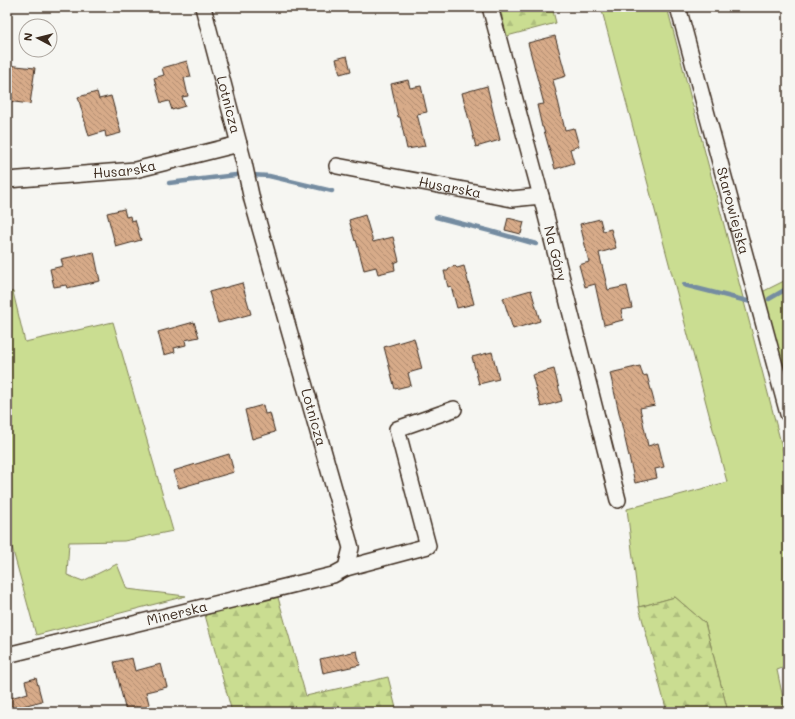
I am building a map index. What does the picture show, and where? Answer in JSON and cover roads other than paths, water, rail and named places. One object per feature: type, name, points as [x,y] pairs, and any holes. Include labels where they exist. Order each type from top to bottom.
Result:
[{"type":"street","name":"Lotnicza","points":[[203,7],[252,200],[351,548],[346,568]]},
{"type":"street","name":"Na Góry","points":[[490,7],[541,196],[618,500]]},
{"type":"street","name":"Starowiejska","points":[[678,7],[788,414]]},
{"type":"street","name":"Husarska","points":[[7,180],[135,170],[239,144]]},
{"type":"street","name":"Husarska","points":[[336,166],[512,199],[541,196]]},
{"type":"street","points":[[346,568],[428,546],[397,429],[454,409]]},
{"type":"street","name":"Minerska","points":[[7,654],[333,575],[346,568]]},
{"type":"waterway","points":[[169,183],[236,175]]},
{"type":"waterway","points":[[251,175],[269,176],[332,191]]},
{"type":"waterway","points":[[436,217],[536,244]]},
{"type":"waterway","points":[[684,285],[751,302]]},
{"type":"waterway","points":[[769,299],[788,288]]}]
